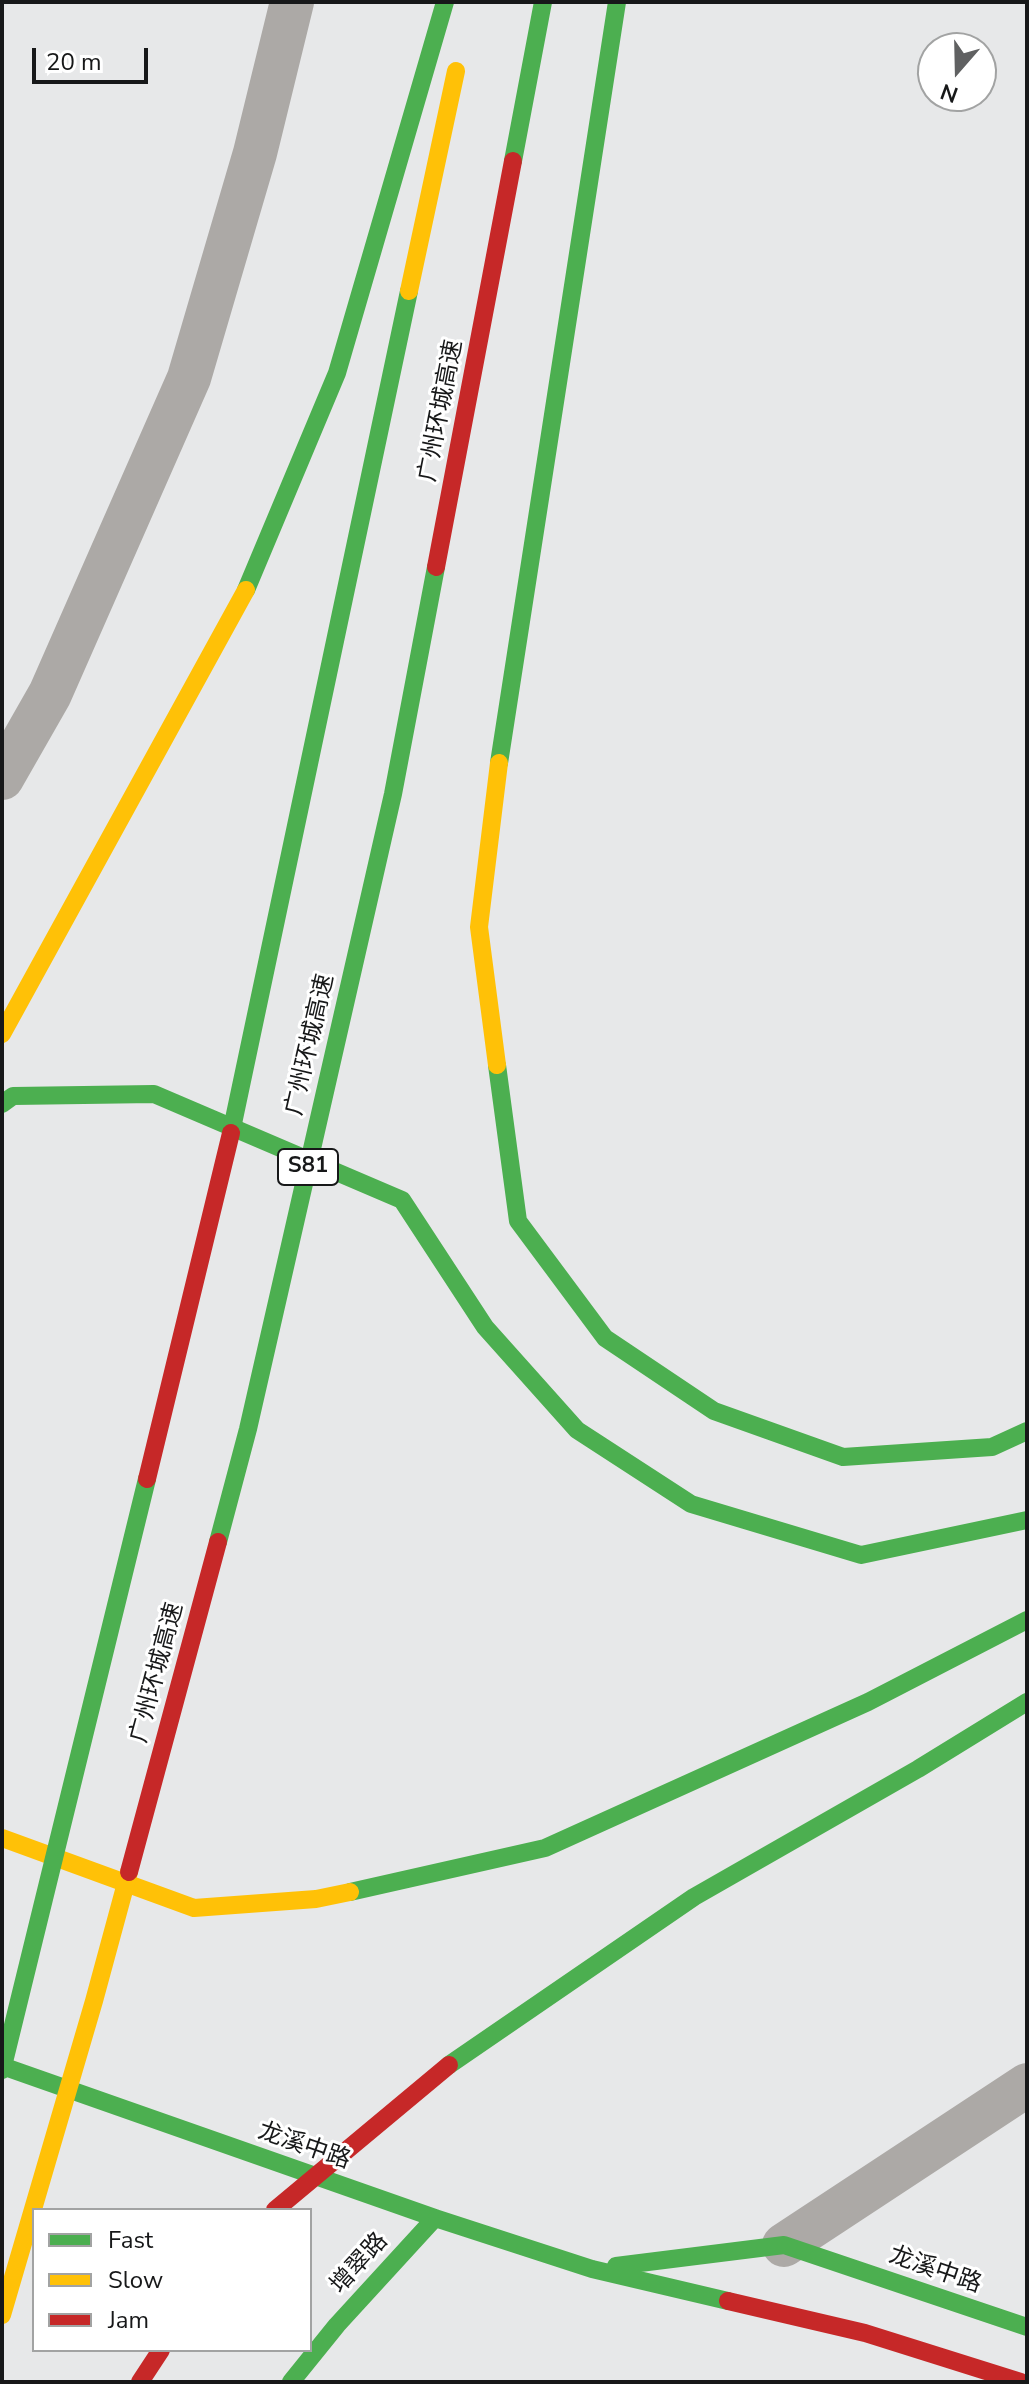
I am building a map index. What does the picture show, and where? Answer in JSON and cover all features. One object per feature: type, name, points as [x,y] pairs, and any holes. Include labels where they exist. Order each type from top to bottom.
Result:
[{"type":"main road","points":[[2,1034],[242,600],[337,373],[445,2]]},
{"type":"main road","name":"广州环城高速","points":[[33,2208],[94,2001],[248,1429],[393,794],[543,2]]},
{"type":"main road","points":[[617,2],[504,727],[479,927],[518,1221],[605,1338],[714,1411],[843,1457],[992,1447],[1027,1431]]},
{"type":"main road","points":[[2,2068],[230,1138],[457,64]]},
{"type":"main road","points":[[2,1104],[13,1096],[154,1094],[402,1200],[485,1327],[577,1430],[691,1504],[861,1555],[1027,1520]]},
{"type":"main road","points":[[2,1838],[194,1908],[331,1895],[545,1848],[854,1709],[1027,1620]]},
{"type":"main road","points":[[277,2208],[449,2065],[694,1897],[918,1769],[1027,1702]]},
{"type":"main road","name":"龙溪中路","points":[[2,2068],[592,2269],[865,2333],[1021,2382]]},
{"type":"main road","name":"广州环城高速","points":[[2,2315],[32,2213]]},
{"type":"main road","name":"增翠路","points":[[291,2382],[337,2325],[435,2218]]},
{"type":"main road","name":"龙溪中路","points":[[592,2269],[784,2245],[1027,2327]]},
{"type":"main road","points":[[140,2382],[160,2352]]},
{"type":"street","points":[[2,778],[50,694],[189,378],[255,153],[292,2]]},
{"type":"street","points":[[784,2245],[1027,2085]]},
{"type":"traffic: fast","points":[[246,590],[337,373],[445,2]]},
{"type":"traffic: fast","points":[[513,161],[543,2]]},
{"type":"traffic: fast","points":[[499,763],[617,2]]},
{"type":"traffic: fast","points":[[231,1133],[409,291]]},
{"type":"traffic: fast","points":[[218,1542],[248,1429],[393,794],[436,567]]},
{"type":"traffic: fast","points":[[497,1065],[518,1221],[605,1338],[714,1411],[843,1457],[992,1447],[1027,1431]]},
{"type":"traffic: fast","points":[[2,1104],[13,1096],[154,1094],[402,1200],[485,1327],[577,1430],[691,1504],[861,1555],[1027,1520]]},
{"type":"traffic: fast","points":[[2,2070],[147,1479]]},
{"type":"traffic: fast","points":[[350,1892],[545,1848],[868,1702],[1027,1620]]},
{"type":"traffic: fast","points":[[449,2065],[694,1897],[918,1769],[1027,1702]]},
{"type":"traffic: fast","points":[[2,2066],[435,2218],[592,2269],[728,2301]]},
{"type":"traffic: fast","points":[[291,2382],[337,2325],[435,2218]]},
{"type":"traffic: fast","points":[[616,2266],[784,2245],[1027,2327]]},
{"type":"traffic: slow","points":[[409,291],[456,71]]},
{"type":"traffic: slow","points":[[2,1034],[246,590]]},
{"type":"traffic: slow","points":[[497,1065],[479,927],[499,763]]},
{"type":"traffic: slow","points":[[2,1838],[194,1908],[316,1899],[350,1892]]},
{"type":"traffic: slow","points":[[33,2208],[129,1872]]},
{"type":"traffic: slow","points":[[2,2315],[32,2213]]},
{"type":"traffic: jam","points":[[436,567],[513,161]]},
{"type":"traffic: jam","points":[[147,1479],[231,1133]]},
{"type":"traffic: jam","points":[[129,1872],[218,1542]]},
{"type":"traffic: jam","points":[[277,2208],[449,2065]]},
{"type":"traffic: jam","points":[[728,2301],[865,2333],[1021,2382]]},
{"type":"traffic: jam","points":[[140,2382],[160,2352]]}]
